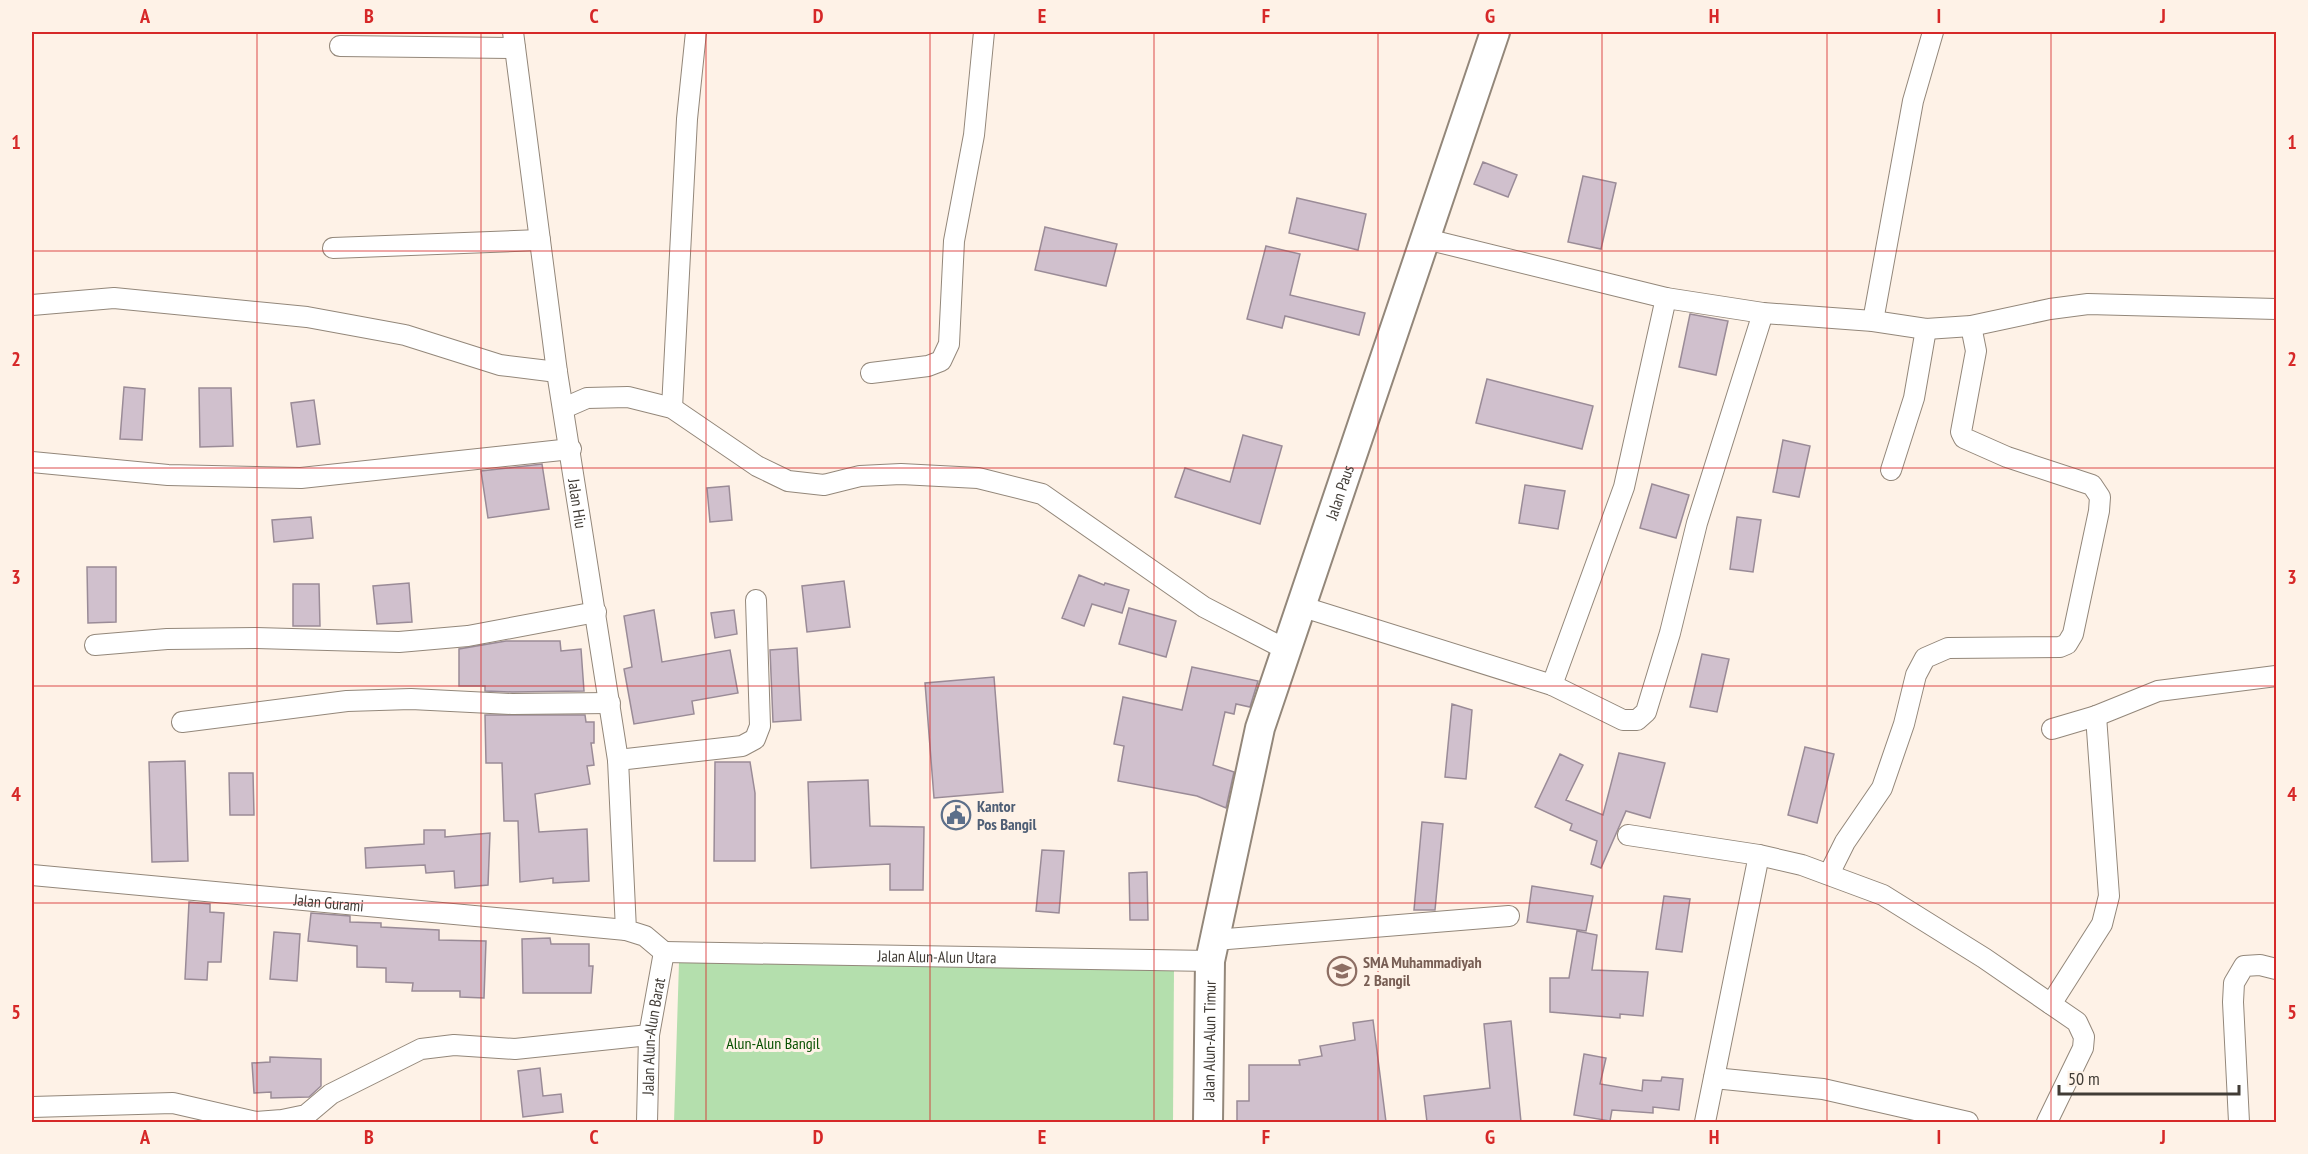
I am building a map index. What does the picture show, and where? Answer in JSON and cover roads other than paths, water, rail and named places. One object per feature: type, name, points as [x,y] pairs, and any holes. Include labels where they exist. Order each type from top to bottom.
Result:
[{"type":"main road","name":"Jalan Paus","points":[[1213,950],[1260,728],[1495,32]]},
{"type":"main road","name":"Jalan Alun-Alun Timur","points":[[1208,1122],[1213,950]]},
{"type":"street","points":[[672,408],[687,119],[696,32]]},
{"type":"street","points":[[871,373],[928,366],[941,361],[949,344],[954,242],[974,135],[984,32]]},
{"type":"street","points":[[1873,321],[1913,101],[1933,32]]},
{"type":"street","points":[[340,46],[514,40]]},
{"type":"street","name":"Jalan Hiu","points":[[514,40],[557,372],[571,449],[618,760],[626,930]]},
{"type":"street","points":[[1426,239],[1666,298],[1763,313],[1873,321],[1926,329],[1971,326],[2050,309],[2088,304],[2277,309]]},
{"type":"street","points":[[333,248],[540,240]]},
{"type":"street","points":[[32,305],[114,298],[307,317],[405,335],[500,365],[557,372]]},
{"type":"street","points":[[1552,685],[1624,487],[1666,298]]},
{"type":"street","points":[[1300,606],[1552,685],[1623,720],[1637,720],[1646,712],[1670,633],[1697,523],[1763,313]]},
{"type":"street","points":[[1828,874],[1845,842],[1882,788],[1904,724],[1916,675],[1925,658],[1948,648],[2060,647],[2067,644],[2073,634],[2100,511],[2100,496],[2092,485],[2007,457],[1964,438],[1961,432],[1976,351],[1971,326]]},
{"type":"street","points":[[1891,470],[1914,398],[1926,329]]},
{"type":"street","points":[[564,408],[587,398],[628,397],[672,408],[757,466],[788,481],[824,485],[860,476],[901,474],[978,478],[1042,494],[1204,607],[1285,650]]},
{"type":"street","points":[[32,462],[168,475],[301,478],[571,449]]},
{"type":"street","points":[[618,760],[742,746],[755,739],[760,726],[756,600]]},
{"type":"street","points":[[94,645],[167,639],[256,638],[399,642],[468,636],[596,612]]},
{"type":"street","points":[[2052,729],[2096,716],[2158,691],[2277,676]]},
{"type":"street","points":[[182,722],[347,701],[411,699],[512,704],[610,703]]},
{"type":"street","points":[[2051,1004],[2102,924],[2109,896],[2096,716]]},
{"type":"street","points":[[1628,835],[1759,855],[1828,874],[1883,895],[2051,1004],[2077,1022],[2085,1037],[2048,1122]]},
{"type":"street","points":[[1705,1122],[1759,855]]},
{"type":"street","name":"Jalan Gurami","points":[[32,875],[626,930]]},
{"type":"street","name":"Jalan Alun-Alun Utara","points":[[664,952],[1213,950],[1509,916]]},
{"type":"street","points":[[626,930],[645,936],[664,952]]},
{"type":"street","name":"Jalan Alun-Alun Barat","points":[[647,1122],[649,1035],[664,952]]},
{"type":"street","points":[[2239,1122],[2234,982],[2244,966],[2260,964],[2277,969]]},
{"type":"street","points":[[32,1107],[173,1103],[256,1122],[282,1121],[306,1115],[331,1094],[421,1049],[454,1045],[515,1049],[649,1035]]},
{"type":"street","points":[[1714,1078],[1823,1089],[1968,1122]]},
{"type":"place","name":"Kantor Pos Bangil","points":[[956,815]]},
{"type":"place","name":"SMA Muhammadiyah 2 Bangil","points":[[1342,971]]},
{"type":"park label","name":"Alun-Alun Bangil","points":[[773,1043]]}]
